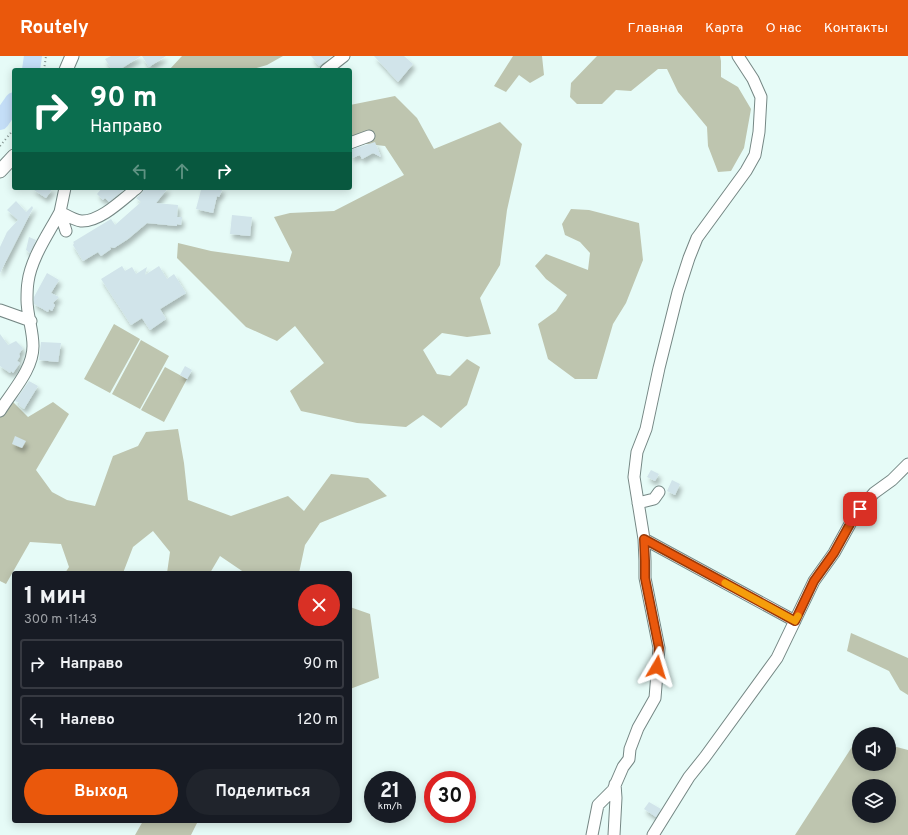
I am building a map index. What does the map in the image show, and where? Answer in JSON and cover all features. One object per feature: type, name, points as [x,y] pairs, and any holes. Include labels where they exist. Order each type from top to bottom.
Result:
[{"type":"street","points":[[67,68],[72,56]]},
{"type":"street","points":[[329,68],[344,56]]},
{"type":"street","points":[[592,835],[598,805],[613,790],[623,767],[629,759],[630,749],[638,728],[655,698],[659,648],[645,578],[644,539],[634,476],[637,452],[646,429],[670,321],[689,258],[697,238],[746,171],[755,155],[759,132],[761,97],[754,79],[738,56]]},
{"type":"street","points":[[352,142],[369,136]]},
{"type":"street","points":[[0,171],[12,158]]},
{"type":"street","points":[[0,410],[27,369],[31,360],[33,346],[26,301],[28,280],[35,260],[60,212],[65,190]]},
{"type":"street","points":[[60,212],[79,221],[91,220],[102,215],[134,190]]},
{"type":"street","points":[[60,212],[66,231]]},
{"type":"street","points":[[0,310],[30,321]]},
{"type":"street","points":[[653,835],[689,776],[705,757],[777,658],[814,581],[834,553],[855,515],[874,493],[892,480],[908,464]]},
{"type":"street","points":[[638,502],[654,499],[660,492]]},
{"type":"street","points":[[644,539],[795,621]]},
{"type":"street","points":[[614,835],[616,798],[615,784]]},
{"type":"path","points":[[44,68],[46,56]]},
{"type":"path","points":[[0,146],[12,131]]},
{"type":"green space","points":[[182,56],[283,56],[267,65],[257,68],[171,68]]},
{"type":"green space","points":[[513,56],[542,56],[544,75],[530,83],[519,75],[506,92],[494,86]]},
{"type":"green space","points":[[597,56],[720,56],[721,77],[738,87],[751,109],[744,148],[731,171],[718,172],[708,146],[707,127],[678,92],[667,69],[658,69],[631,91],[616,90],[602,104],[577,104],[570,97],[571,83]]},
{"type":"green space","points":[[395,96],[417,118],[434,149],[500,122],[522,144],[507,210],[500,265],[480,298],[491,334],[467,337],[442,333],[423,350],[437,374],[450,376],[467,359],[480,367],[467,405],[441,428],[423,415],[406,427],[357,423],[301,411],[290,391],[324,363],[295,326],[277,341],[246,327],[177,258],[178,243],[211,251],[289,262],[292,252],[274,217],[290,213],[334,211],[404,175],[385,146],[352,142],[352,105]]},
{"type":"green space","points":[[571,209],[589,210],[639,223],[643,260],[626,303],[613,324],[597,379],[575,379],[548,359],[538,324],[556,311],[567,295],[546,279],[535,266],[546,254],[588,270],[590,253],[580,242],[565,235],[562,224]]},
{"type":"green space","points":[[114,324],[140,339],[110,393],[84,379]]},
{"type":"green space","points":[[141,340],[169,356],[140,409],[112,394]]},
{"type":"green space","points":[[165,367],[187,379],[164,422],[141,410]]},
{"type":"green space","points":[[9,398],[28,417],[53,402],[69,414],[36,470],[52,492],[67,500],[95,506],[113,456],[138,446],[146,432],[178,429],[188,500],[231,516],[288,496],[304,511],[331,474],[368,478],[387,496],[320,523],[305,545],[299,571],[242,571],[220,556],[211,571],[167,571],[170,552],[153,531],[133,547],[124,571],[66,571],[69,567],[61,544],[30,542],[13,571],[12,571],[6,584],[0,581],[0,414]]},
{"type":"green space","points":[[352,608],[370,614],[379,678],[352,688]]},
{"type":"green space","points":[[851,633],[908,658],[908,695],[900,690],[889,671],[847,651]]},
{"type":"green space","points":[[852,747],[852,771],[896,771],[896,747],[908,750],[908,835],[795,835]]},
{"type":"green space","points":[[142,823],[197,823],[191,835],[135,835]]},
{"type":"building","points":[[111,56],[141,56],[122,68],[111,68],[105,59]]},
{"type":"building","points":[[142,56],[166,56],[149,67]]},
{"type":"building","points":[[311,56],[332,56],[319,66]]},
{"type":"building","points":[[374,56],[404,56],[413,64],[398,82]]},
{"type":"building","points":[[375,142],[381,157],[373,153],[362,159],[360,155],[352,158],[352,149]]},
{"type":"building","points":[[34,190],[52,190],[46,198]]},
{"type":"building","points":[[100,190],[124,190],[109,202],[105,198],[103,200],[97,194]]},
{"type":"building","points":[[143,190],[166,190],[156,203],[178,205],[177,217],[182,217],[181,225],[177,224],[177,226],[147,223],[128,239],[114,248],[110,247],[111,249],[101,256],[98,252],[83,261],[73,245],[73,242],[111,219],[115,225],[141,202],[136,198]]},
{"type":"building","points":[[201,190],[222,190],[219,197],[217,196],[213,213],[196,209]]},
{"type":"building","points":[[16,201],[26,212],[32,206],[33,208],[0,273],[0,247],[7,232],[18,220],[7,210]]},
{"type":"building","points":[[232,215],[252,217],[250,236],[230,234]]},
{"type":"building","points":[[29,237],[36,240],[30,253],[26,250]]},
{"type":"building","points":[[122,266],[125,271],[132,267],[136,274],[147,267],[145,275],[159,266],[167,279],[174,274],[186,293],[160,309],[166,319],[150,330],[142,318],[131,325],[101,279]]},
{"type":"building","points":[[47,273],[59,280],[51,293],[59,297],[53,303],[55,305],[52,311],[49,309],[48,312],[34,304],[34,297]]},
{"type":"building","points":[[0,334],[8,345],[16,341],[23,348],[17,361],[20,363],[13,373],[11,371],[10,373],[0,366]]},
{"type":"building","points":[[41,342],[61,343],[58,362],[39,360]]},
{"type":"building","points":[[185,366],[192,370],[187,379],[180,375]]},
{"type":"building","points":[[29,381],[38,386],[24,409],[15,401]]},
{"type":"building","points":[[15,436],[26,441],[22,448],[12,444]]},
{"type":"building","points":[[651,470],[659,474],[655,481],[647,477]]},
{"type":"building","points":[[672,480],[680,484],[675,495],[667,491]]},
{"type":"building","points":[[649,802],[661,809],[656,817],[644,809]]},
{"type":"waterway","points":[[31,68],[33,56]]},
{"type":"waterway","points":[[0,121],[12,104]]},
{"type":"slow traffic","points":[[725,583],[795,621],[798,616]]},
{"type":"route","points":[[657,667],[659,648],[645,578],[644,539],[795,621],[814,581],[834,553],[855,515],[860,509]]}]
